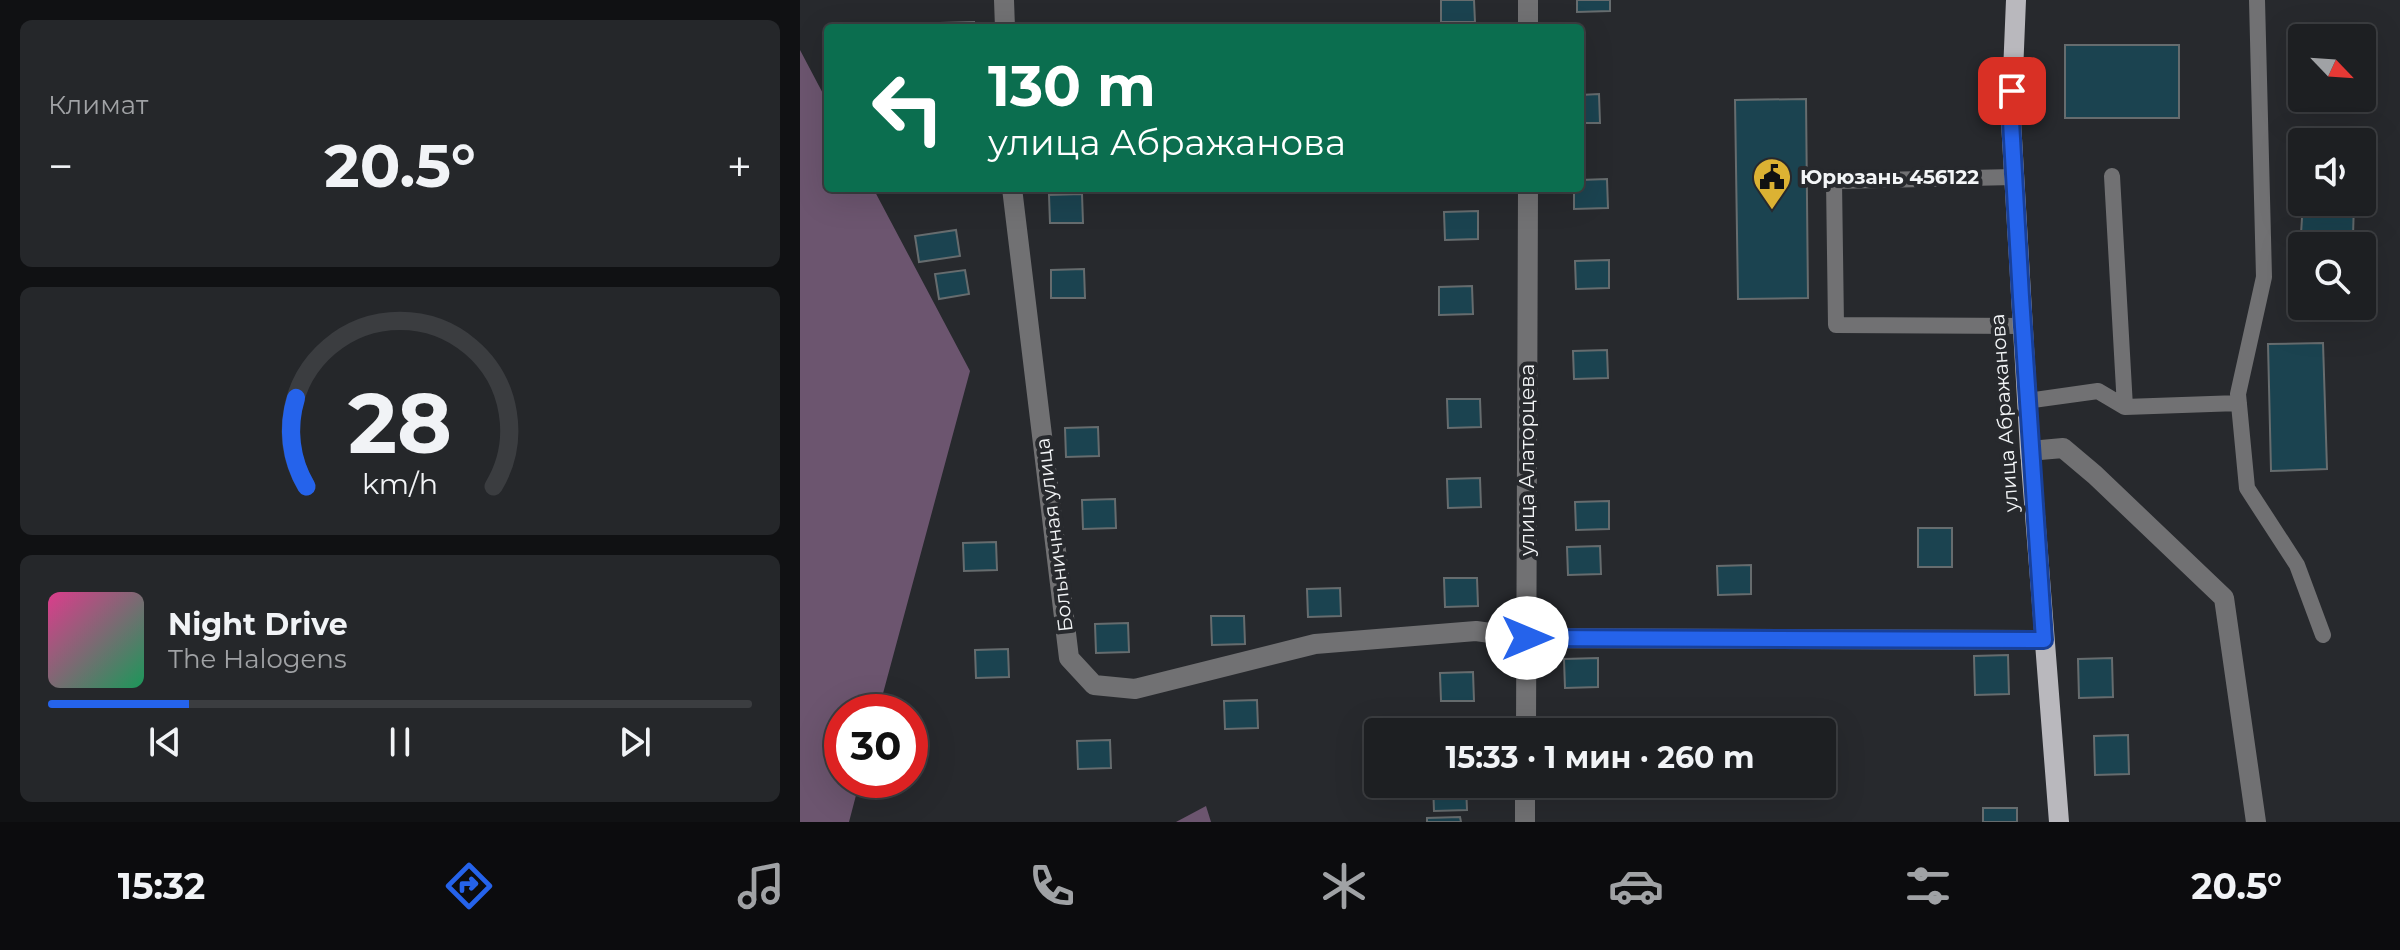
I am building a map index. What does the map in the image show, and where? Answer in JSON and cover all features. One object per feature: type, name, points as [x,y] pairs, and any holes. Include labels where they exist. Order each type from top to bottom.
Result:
[{"type":"main road","name":"улица Абражанова","points":[[2016,0],[2011,121],[2030,451],[2059,822]]},
{"type":"street","points":[[1004,0],[1005,24]]},
{"type":"street","points":[[1528,0],[1528,24]]},
{"type":"street","name":"Больничная улица","points":[[1012,192],[1069,658],[1094,685],[1135,689],[1315,644],[1476,631],[1527,638],[2044,640]]},
{"type":"street","name":"улица Алаторцева","points":[[1526,718],[1528,192]]},
{"type":"street","points":[[2030,451],[2063,448],[2224,598],[2256,822]]},
{"type":"street","points":[[1525,798],[1525,822]]},
{"type":"lane","points":[[2257,0],[2264,277],[2238,394],[2247,488],[2297,565],[2323,635]]},
{"type":"lane","points":[[2112,176],[2125,407]]},
{"type":"lane","points":[[2014,177],[1834,181],[1836,325],[2023,326]]},
{"type":"lane","points":[[2027,401],[2098,391],[2125,407],[2239,403]]},
{"type":"shaded area","points":[[800,50],[824,95],[824,192],[875,192],[970,371],[883,694],[824,694],[824,798],[855,798],[849,822],[800,822]]},
{"type":"shaded area","points":[[1206,806],[1211,822],[1176,822]]},
{"type":"building","points":[[1441,0],[1474,0],[1475,22],[1441,22]]},
{"type":"building","points":[[1577,0],[1610,0],[1610,11],[1577,12]]},
{"type":"building","points":[[974,22],[974,24],[941,24]]},
{"type":"building","points":[[2065,45],[2179,45],[2179,118],[2065,118]]},
{"type":"building","points":[[1599,94],[1600,123],[1584,123],[1584,95]]},
{"type":"building","points":[[1806,99],[1808,298],[1738,299],[1735,100]]},
{"type":"building","points":[[1607,179],[1608,208],[1574,209],[1574,192],[1584,192],[1584,180]]},
{"type":"building","points":[[1082,194],[1083,223],[1050,223],[1049,195]]},
{"type":"building","points":[[1478,211],[1478,239],[1445,240],[1444,212]]},
{"type":"building","points":[[2302,216],[2354,216],[2353,232],[2301,232]]},
{"type":"building","points":[[956,230],[960,256],[919,262],[915,236]]},
{"type":"building","points":[[1609,260],[1609,288],[1576,289],[1575,261]]},
{"type":"building","points":[[1084,269],[1085,298],[1051,298],[1051,270]]},
{"type":"building","points":[[965,270],[969,294],[939,299],[935,274]]},
{"type":"building","points":[[1472,286],[1473,314],[1439,315],[1439,287]]},
{"type":"building","points":[[2323,343],[2327,469],[2271,471],[2268,344]]},
{"type":"building","points":[[1607,350],[1608,378],[1574,379],[1573,351]]},
{"type":"building","points":[[1447,399],[1480,399],[1481,427],[1448,428]]},
{"type":"building","points":[[1098,427],[1099,456],[1066,457],[1065,428]]},
{"type":"building","points":[[1480,478],[1481,507],[1448,508],[1447,479]]},
{"type":"building","points":[[1115,499],[1116,528],[1083,529],[1082,500]]},
{"type":"building","points":[[1609,501],[1609,529],[1576,530],[1575,502]]},
{"type":"building","points":[[1918,528],[1952,528],[1952,567],[1918,567]]},
{"type":"building","points":[[996,542],[997,570],[964,571],[963,543]]},
{"type":"building","points":[[1600,546],[1601,574],[1568,575],[1567,547]]},
{"type":"building","points":[[1751,565],[1751,594],[1718,595],[1717,566]]},
{"type":"building","points":[[1444,578],[1477,578],[1478,606],[1445,607]]},
{"type":"building","points":[[1340,588],[1341,616],[1308,617],[1307,589]]},
{"type":"building","points":[[1211,616],[1244,616],[1245,644],[1212,645]]},
{"type":"building","points":[[1128,623],[1129,652],[1096,653],[1095,624]]},
{"type":"building","points":[[1008,649],[1009,677],[976,678],[975,650]]},
{"type":"building","points":[[2008,655],[2009,694],[1975,695],[1974,656]]},
{"type":"building","points":[[1598,658],[1598,687],[1565,688],[1564,659]]},
{"type":"building","points":[[2112,658],[2113,697],[2079,698],[2078,659]]},
{"type":"building","points":[[1473,672],[1474,701],[1441,701],[1440,673]]},
{"type":"building","points":[[1257,700],[1258,728],[1225,729],[1224,701]]},
{"type":"building","points":[[2128,735],[2129,774],[2095,775],[2094,736]]},
{"type":"building","points":[[1110,740],[1111,768],[1078,769],[1077,741]]},
{"type":"building","points":[[1434,798],[1467,798],[1467,810],[1434,811]]},
{"type":"building","points":[[1983,808],[2017,808],[2017,822],[1983,822]]},
{"type":"building","points":[[1460,817],[1461,822],[1427,822],[1427,818]]},
{"type":"place","name":"Юрюзань 456122","points":[[1772,211]]},
{"type":"route","points":[[1527,638],[2044,640],[2021,297],[2012,91]]}]
